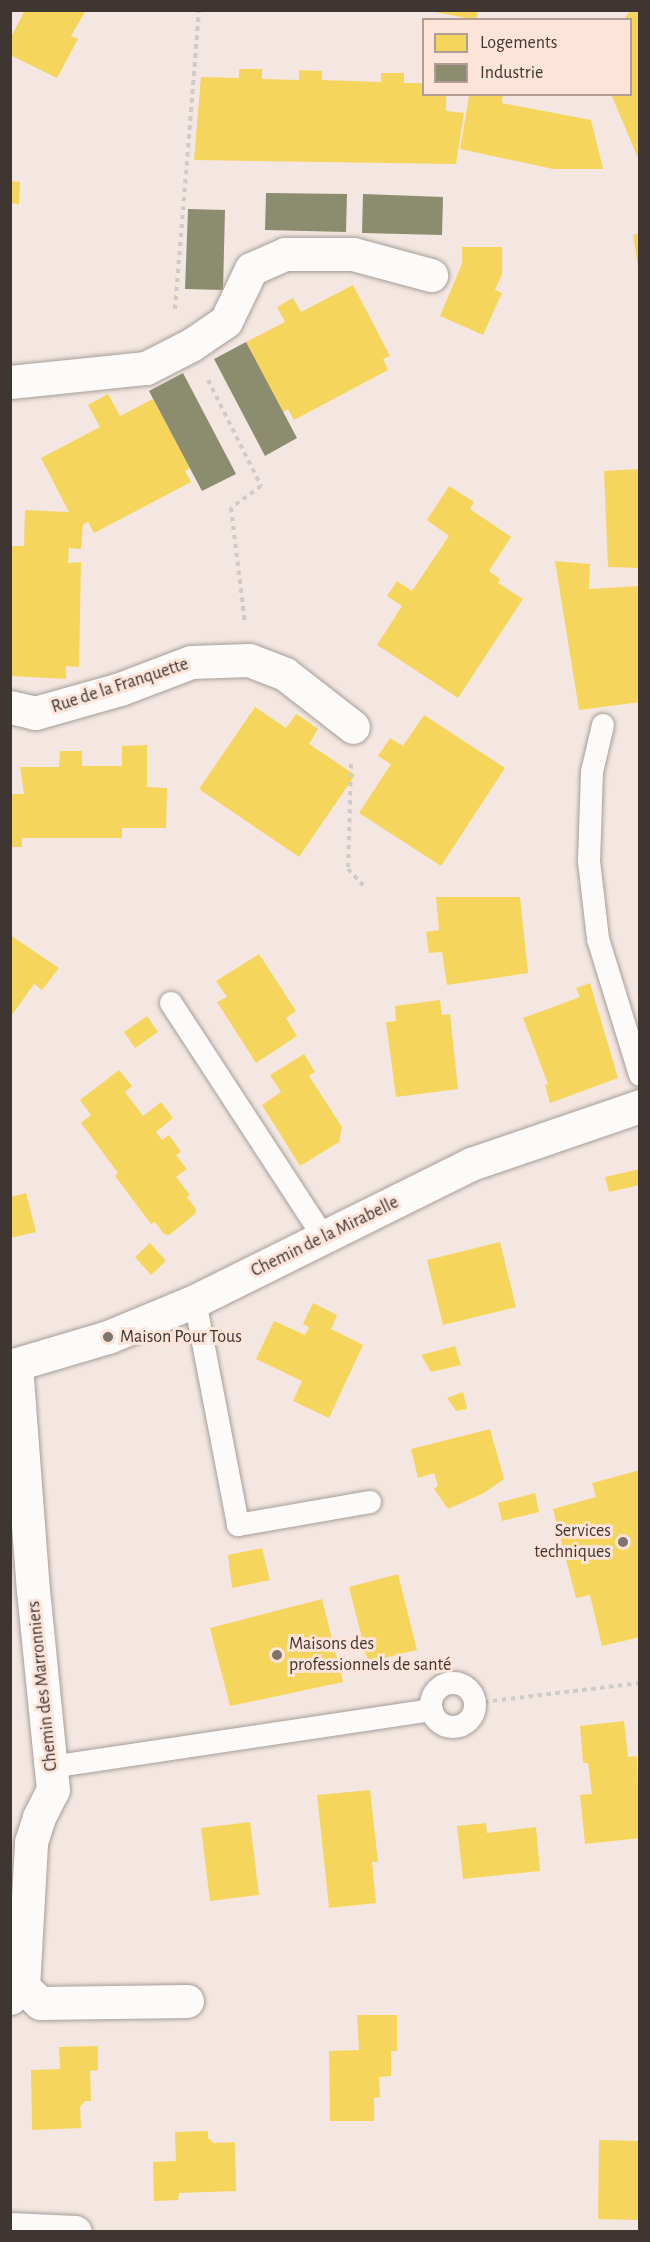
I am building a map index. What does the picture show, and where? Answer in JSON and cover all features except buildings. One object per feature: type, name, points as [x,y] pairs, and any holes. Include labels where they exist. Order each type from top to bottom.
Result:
[{"type":"street","points":[[10,382],[146,368],[190,345],[226,321],[251,269],[285,254],[353,254],[431,275]]},
{"type":"street","name":"Rue de la Franquette","points":[[10,707],[35,713],[120,689],[191,662],[249,660],[285,674],[352,727]]},
{"type":"street","name":"Chemin de la Mirabelle","points":[[13,1365],[108,1337],[195,1301],[471,1164],[639,1106]]},
{"type":"street","name":"Chemin des Marronniers","points":[[13,1365],[53,1790],[39,1817],[32,1842],[17,1993]]},
{"type":"street","points":[[17,1993],[40,2003],[188,2001]]},
{"type":"street","points":[[10,2229],[75,2232]]},
{"type":"lane","points":[[603,725],[592,771],[589,861],[598,939],[639,1075]]},
{"type":"lane","points":[[171,1003],[324,1238]]},
{"type":"lane","points":[[195,1301],[238,1524],[370,1502]]},
{"type":"lane","points":[[452,1683],[465,1686],[475,1703],[472,1716],[462,1725],[454,1726],[441,1722],[432,1710],[434,1695],[444,1685],[452,1683]]},
{"type":"lane","points":[[51,1767],[432,1710]]},
{"type":"path","points":[[199,10],[175,319],[261,486],[231,508],[249,660]]},
{"type":"path","points":[[352,727],[348,868],[364,886]]},
{"type":"path","points":[[475,1703],[639,1683]]},
{"type":"place","name":"Maison Pour Tous","points":[[108,1337]]},
{"type":"place","name":"Services techniques","points":[[623,1542]]},
{"type":"place","name":"Maisons des professionnels de santé","points":[[277,1655]]}]
